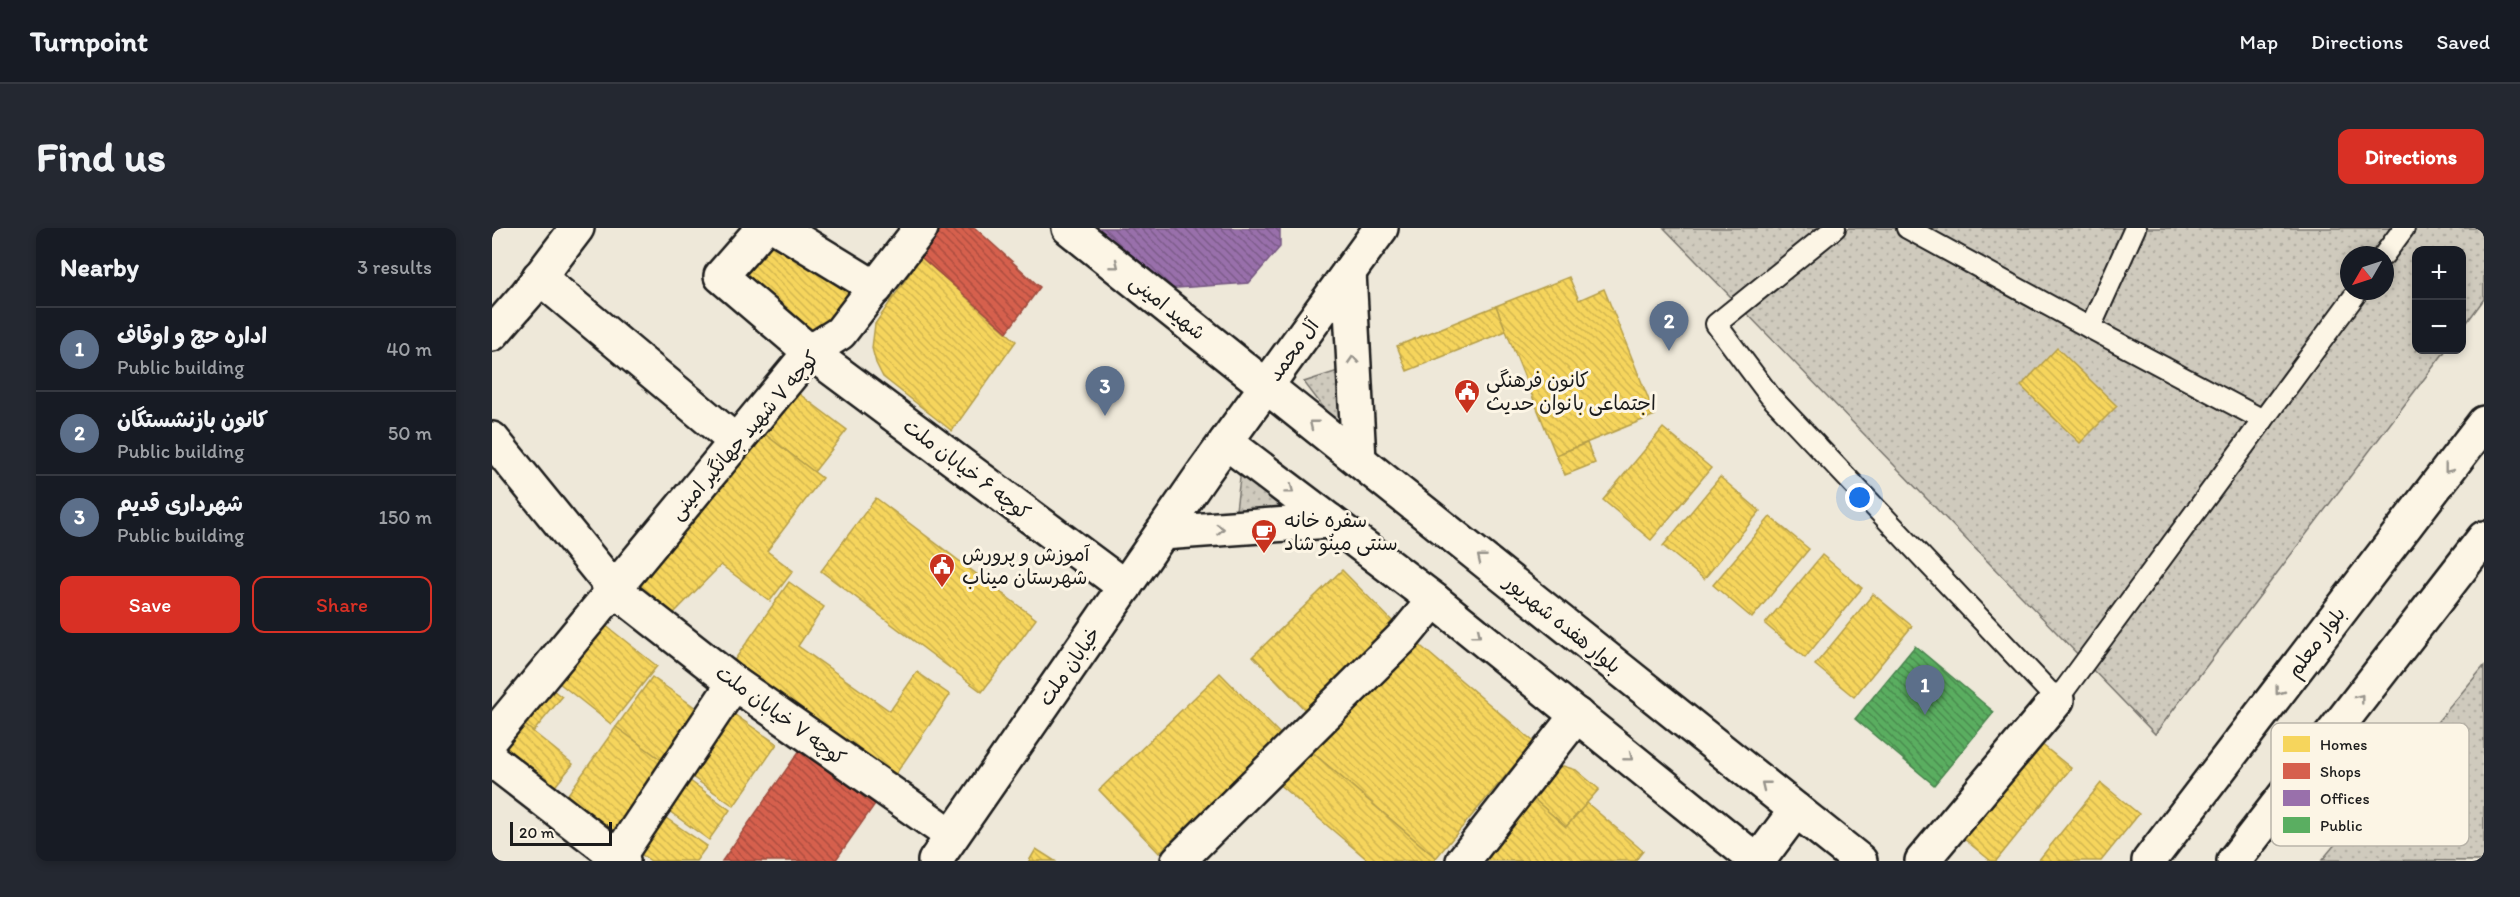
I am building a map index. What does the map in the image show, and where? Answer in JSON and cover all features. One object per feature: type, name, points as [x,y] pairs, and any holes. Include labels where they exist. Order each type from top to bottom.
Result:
[{"type":"street","points":[[492,334],[577,228]]},
{"type":"street","name":"کوچه ۶ خیابان ملت","points":[[763,228],[721,276],[810,351],[1125,587]]},
{"type":"street","points":[[778,228],[876,288]]},
{"type":"street","name":"کوچه ۷ شهید جهانگیر امینی","points":[[492,737],[810,351],[840,333],[921,228]]},
{"type":"street","name":"شهید امینی","points":[[1069,228],[1266,386]]},
{"type":"street","name":"آل محمد","points":[[1204,472],[1381,228]]},
{"type":"street","points":[[1349,272],[1359,460]]},
{"type":"street","points":[[539,277],[735,441]]},
{"type":"street","name":"بلوار هفده شهریور","points":[[1266,386],[1860,861]]},
{"type":"street","name":"بلوار معلم","points":[[2149,861],[2484,423]]},
{"type":"street","name":"کوچه ۷ خیابان ملت","points":[[492,439],[614,589],[943,848]]},
{"type":"street","points":[[1226,442],[1434,600],[1757,861],[1796,810]]},
{"type":"street","name":"خیابان ملت","points":[[943,848],[1204,472]]},
{"type":"street","points":[[1162,533],[1330,520]]},
{"type":"street","points":[[2341,723],[2484,538]]},
{"type":"street","points":[[1178,861],[1404,635],[1434,600]]},
{"type":"street","points":[[492,760],[620,859],[734,683]]},
{"type":"street","points":[[1922,861],[2057,700]]},
{"type":"street","points":[[1463,861],[1577,715]]},
{"type":"street","points":[[2235,861],[2271,814]]},
{"type":"lane","points":[[1835,228],[1716,324],[1770,396],[2057,700],[2351,300]]},
{"type":"lane","points":[[1907,228],[2263,420]]},
{"type":"lane","points":[[2090,328],[2135,228]]},
{"type":"lane","points":[[2391,246],[2404,228]]},
{"type":"shaded area","points":[[1664,228],[2484,228],[2484,299],[2466,324],[2466,246],[2412,246],[2412,354],[2443,354],[2155,734]]},
{"type":"shaded area","points":[[1350,367],[1339,428],[1304,382]]},
{"type":"shaded area","points":[[1241,470],[1292,503],[1235,518]]},
{"type":"shaded area","points":[[2484,666],[2484,861],[2322,860],[2334,846],[2469,846],[2469,723],[2436,723]]},
{"type":"building: Homes","points":[[777,233],[859,284],[812,338],[737,278]]},
{"type":"building: Homes","points":[[921,257],[1016,341],[952,431],[883,377],[872,348],[875,324]]},
{"type":"building: Homes","points":[[1569,277],[1579,300],[1604,289],[1655,415],[1556,455],[1496,306]]},
{"type":"building: Homes","points":[[1496,306],[1506,331],[1407,371],[1397,346]]},
{"type":"building: Homes","points":[[2057,348],[2117,406],[2080,443],[2021,386]]},
{"type":"building: Homes","points":[[790,387],[847,430],[814,472],[758,429]]},
{"type":"building: Homes","points":[[1663,428],[1711,468],[1651,540],[1603,500]]},
{"type":"building: Homes","points":[[758,429],[822,478],[767,551],[793,571],[770,601],[721,565],[672,615],[637,589]]},
{"type":"building: Homes","points":[[1587,443],[1595,463],[1565,475],[1556,455]]},
{"type":"building: Homes","points":[[1720,477],[1760,511],[1704,579],[1663,546]]},
{"type":"building: Homes","points":[[876,498],[1036,619],[982,692],[821,571]]},
{"type":"building: Homes","points":[[1770,517],[1809,549],[1752,618],[1713,585]]},
{"type":"building: Homes","points":[[1822,555],[1862,588],[1805,658],[1765,624]]},
{"type":"building: Homes","points":[[1342,570],[1395,624],[1306,711],[1253,656]]},
{"type":"building: Homes","points":[[789,582],[824,607],[798,646],[890,711],[917,672],[950,695],[895,775],[733,662]]},
{"type":"building: Homes","points":[[1873,594],[1912,626],[1854,697],[1815,665]]},
{"type":"building: Homes","points":[[600,621],[657,666],[611,724],[554,679]]},
{"type":"building: Homes","points":[[1410,637],[1534,742],[1436,858],[1306,747]]},
{"type":"building: Homes","points":[[1220,673],[1281,735],[1159,853],[1099,790]]},
{"type":"building: Homes","points":[[652,677],[703,713],[667,764],[616,727]]},
{"type":"building: Homes","points":[[549,687],[562,697],[533,732],[521,722]]},
{"type":"building: Homes","points":[[731,712],[777,744],[734,806],[688,774]]},
{"type":"building: Homes","points":[[521,722],[573,764],[548,795],[496,754]]},
{"type":"building: Homes","points":[[616,727],[667,764],[613,840],[561,804]]},
{"type":"building: Homes","points":[[2035,739],[2071,768],[1996,861],[1991,861],[1958,834]]},
{"type":"building: Homes","points":[[1306,747],[1436,858],[1434,861],[1369,861],[1276,782]]},
{"type":"building: Homes","points":[[1563,766],[1576,770],[1599,789],[1566,827],[1528,794],[1553,768]]},
{"type":"building: Homes","points":[[686,778],[730,810],[709,840],[665,808]]},
{"type":"building: Homes","points":[[2101,783],[2139,814],[2101,861],[2038,861]]},
{"type":"building: Homes","points":[[1528,794],[1566,827],[1587,803],[1643,851],[1635,861],[1482,861]]},
{"type":"building: Homes","points":[[660,814],[707,846],[696,861],[651,861],[635,850]]},
{"type":"building: Homes","points":[[1036,849],[1055,861],[1029,861]]},
{"type":"building: Shops","points":[[939,228],[975,228],[1040,287],[1007,332],[921,257]]},
{"type":"building: Shops","points":[[800,750],[875,804],[835,861],[722,861]]},
{"type":"building: Offices","points":[[1091,228],[1280,228],[1280,247],[1249,283],[1163,289]]},
{"type":"building: Public","points":[[1915,646],[1994,712],[1934,785],[1855,719]]},
{"type":"place","name":"کانون بازنشستگان","points":[[1669,351]]},
{"type":"place","name":"کانون فرهنگی اجتماعی بانوان حدیث","points":[[1467,415]]},
{"type":"place","name":"شهرداری قدیم","points":[[1105,416]]},
{"type":"place","name":"سفره خانه سنتی مینُو شاد","points":[[1264,555]]},
{"type":"place","name":"آموزش و پرورش شهرستان میناب","points":[[942,589]]},
{"type":"place","name":"اداره حج و اوقاف","points":[[1925,715]]}]
